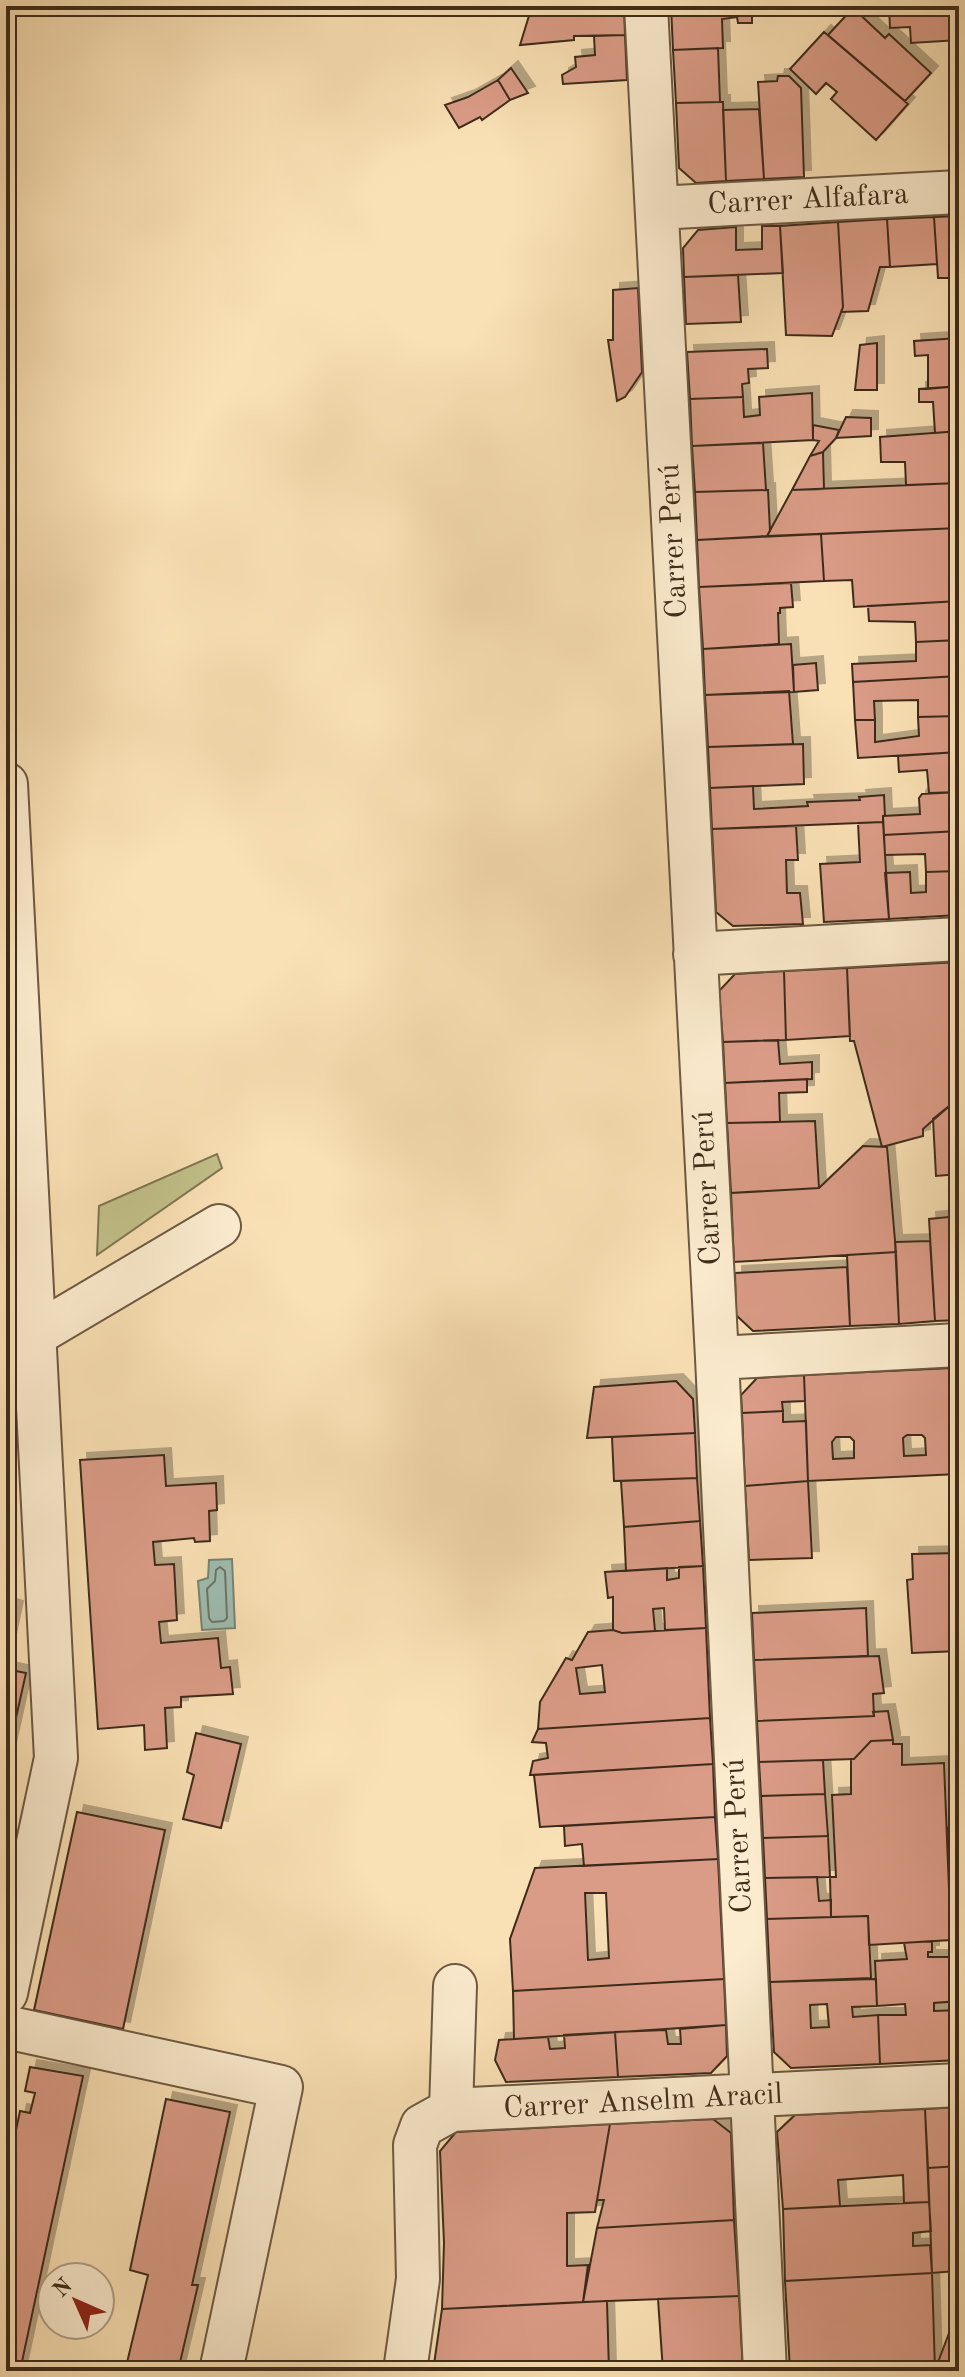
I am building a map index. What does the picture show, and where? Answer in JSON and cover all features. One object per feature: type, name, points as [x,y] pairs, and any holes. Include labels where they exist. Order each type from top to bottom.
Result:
[{"type":"street","name":"Carrer Perú","points":[[646,6],[717,1358],[765,2371]]},
{"type":"street","name":"Carrer Alfafara","points":[[657,208],[959,192]]},
{"type":"street","points":[[6,784],[20,1343],[56,1758],[6,1993]]},
{"type":"street","points":[[695,954],[959,939]]},
{"type":"street","points":[[20,1343],[219,1226]]},
{"type":"street","points":[[717,1358],[959,1345]]},
{"type":"street","points":[[405,2371],[418,2279],[415,2145],[422,2126],[451,2110],[455,1986]]},
{"type":"street","points":[[6,2027],[281,2087],[221,2371]]},
{"type":"street","name":"Carrer Anselm Aracil","points":[[451,2110],[959,2085]]},
{"type":"shaded area","points":[[217,1154],[222,1168],[97,1255],[99,1206]]},
{"type":"water","points":[[232,1559],[235,1628],[202,1630],[198,1581],[208,1578],[209,1560]]},
{"type":"building","points":[[532,6],[624,6],[625,35],[574,36],[574,40],[520,45]]},
{"type":"building","points":[[671,6],[752,6],[752,23],[738,23],[737,17],[722,19],[723,48],[673,50]]},
{"type":"building","points":[[889,6],[959,6],[959,40],[911,43],[910,27],[890,28]]},
{"type":"building","points":[[853,8],[885,38],[889,34],[931,73],[905,101],[828,35]]},
{"type":"building","points":[[824,32],[908,104],[876,140],[831,99],[837,92],[826,83],[816,94],[790,69]]},
{"type":"building","points":[[625,35],[627,80],[563,84],[562,75],[576,67],[575,57],[595,55],[594,36]]},
{"type":"building","points":[[718,48],[720,102],[676,103],[673,50]]},
{"type":"building","points":[[511,68],[528,93],[510,100],[498,80]]},
{"type":"building","points":[[778,76],[789,76],[801,88],[804,177],[764,179],[758,82],[777,81]]},
{"type":"building","points":[[498,80],[510,100],[482,120],[480,117],[459,128],[445,105],[468,97]]},
{"type":"building","points":[[723,102],[726,181],[696,183],[679,168],[676,103]]},
{"type":"building","points":[[759,109],[764,179],[726,181],[723,110]]},
{"type":"building","points":[[959,216],[959,262],[950,263],[951,278],[938,278],[934,217]]},
{"type":"building","points":[[934,217],[937,264],[890,267],[887,219]]},
{"type":"building","points":[[887,219],[890,267],[880,267],[868,311],[841,312],[838,222]]},
{"type":"building","points":[[838,222],[843,307],[832,336],[786,335],[780,226]]},
{"type":"building","points":[[762,226],[780,226],[783,273],[684,277],[683,248],[698,230],[736,227],[736,250],[762,249]]},
{"type":"building","points":[[738,275],[741,322],[686,324],[684,277]]},
{"type":"building","points":[[638,288],[642,372],[625,397],[617,401],[608,340],[613,340],[613,290]]},
{"type":"building","points":[[959,338],[959,386],[928,389],[928,355],[915,356],[914,341]]},
{"type":"building","points":[[877,343],[877,390],[855,390],[860,345]]},
{"type":"building","points":[[767,349],[768,368],[748,369],[749,383],[742,384],[743,397],[690,399],[687,352]]},
{"type":"building","points":[[959,386],[959,431],[935,433],[933,402],[919,402],[919,389]]},
{"type":"building","points":[[812,393],[813,440],[692,446],[690,399],[743,397],[744,417],[760,415],[759,397]]},
{"type":"building","points":[[846,417],[871,418],[871,436],[836,438]]},
{"type":"building","points":[[813,425],[839,430],[823,452],[810,456],[819,441],[813,440]]},
{"type":"building","points":[[959,431],[959,483],[906,485],[905,462],[881,462],[880,437]]},
{"type":"building","points":[[763,443],[766,490],[695,492],[692,446]]},
{"type":"building","points":[[823,452],[824,489],[792,490],[810,456]]},
{"type":"building","points":[[959,483],[959,528],[767,536],[792,490]]},
{"type":"building","points":[[768,490],[770,531],[767,536],[697,540],[695,492]]},
{"type":"building","points":[[959,528],[959,601],[854,607],[852,580],[824,581],[821,534]]},
{"type":"building","points":[[821,534],[824,581],[699,587],[697,540]]},
{"type":"building","points":[[791,583],[793,607],[780,608],[778,613],[779,644],[703,649],[699,587]]},
{"type":"building","points":[[959,601],[959,640],[916,642],[915,622],[869,621],[868,606]]},
{"type":"building","points":[[959,640],[959,676],[853,682],[852,664],[916,661],[916,642]]},
{"type":"building","points":[[791,644],[794,692],[705,695],[703,649]]},
{"type":"building","points":[[816,663],[818,690],[794,692],[793,665]]},
{"type":"building","points":[[959,676],[959,716],[918,717],[918,700],[874,701],[875,720],[855,720],[853,682]]},
{"type":"building","points":[[789,691],[793,744],[708,747],[705,695]]},
{"type":"building","points":[[959,716],[959,752],[858,758],[855,720],[875,720],[875,742],[919,736],[918,717]]},
{"type":"building","points":[[803,744],[804,784],[710,788],[708,747]]},
{"type":"building","points":[[959,752],[959,792],[929,793],[927,770],[899,772],[898,756]]},
{"type":"building","points":[[753,786],[754,809],[808,806],[807,802],[860,800],[859,797],[884,795],[885,816],[883,822],[712,829],[710,788]]},
{"type":"building","points":[[959,792],[959,831],[884,835],[883,816],[920,814],[919,798],[922,794]]},
{"type":"building","points":[[883,822],[889,919],[824,922],[820,864],[860,862],[858,823]]},
{"type":"building","points":[[796,826],[798,860],[786,860],[787,893],[800,893],[803,924],[733,926],[716,912],[712,829]]},
{"type":"building","points":[[959,831],[959,871],[926,872],[925,854],[885,855],[884,835]]},
{"type":"building","points":[[959,871],[959,915],[889,919],[885,873],[910,872],[911,893],[926,892],[926,872]]},
{"type":"building","points":[[959,962],[959,1045],[954,1045],[954,1102],[923,1129],[923,1136],[882,1147],[854,1041],[850,1041],[847,968]]},
{"type":"building","points":[[847,968],[850,1036],[786,1040],[784,971]]},
{"type":"building","points":[[784,971],[786,1040],[723,1042],[719,991],[735,974]]},
{"type":"building","points":[[778,1040],[780,1064],[812,1062],[812,1079],[725,1083],[723,1042]]},
{"type":"building","points":[[954,1045],[959,1045],[959,1102],[954,1102]]},
{"type":"building","points":[[807,1079],[807,1092],[779,1093],[780,1122],[727,1123],[725,1083]]},
{"type":"building","points":[[954,1102],[959,1102],[959,1174],[936,1176],[933,1119]]},
{"type":"building","points":[[815,1121],[819,1188],[731,1193],[727,1123]]},
{"type":"building","points":[[863,1146],[887,1147],[896,1252],[734,1262],[731,1193],[819,1188]]},
{"type":"building","points":[[959,1174],[959,1216],[953,1217],[951,1175]]},
{"type":"building","points":[[959,1216],[959,1320],[935,1321],[929,1219]]},
{"type":"building","points":[[930,1241],[935,1321],[899,1324],[895,1242]]},
{"type":"building","points":[[896,1252],[899,1324],[850,1326],[847,1255]]},
{"type":"building","points":[[847,1267],[850,1326],[753,1331],[736,1315],[735,1273]]},
{"type":"building","points":[[959,1367],[959,1456],[956,1457],[952,1368]]},
{"type":"building","points":[[952,1368],[958,1474],[808,1481],[804,1375]],"holes":[[[922,1435],[925,1438],[926,1455],[904,1456],[903,1438]],[[836,1437],[850,1437],[854,1441],[854,1458],[833,1459],[832,1442]]]},
{"type":"building","points":[[804,1375],[805,1401],[782,1402],[783,1411],[742,1413],[741,1395],[757,1378]]},
{"type":"building","points":[[676,1381],[693,1399],[695,1433],[587,1438],[594,1387]]},
{"type":"building","points":[[783,1411],[783,1422],[806,1421],[808,1481],[745,1486],[742,1413]]},
{"type":"building","points":[[695,1433],[697,1478],[614,1481],[612,1437]]},
{"type":"building","points":[[164,1455],[166,1486],[216,1483],[217,1510],[209,1511],[210,1541],[195,1542],[194,1538],[153,1542],[155,1565],[174,1564],[177,1620],[159,1622],[161,1643],[218,1638],[221,1668],[230,1667],[233,1694],[181,1697],[181,1707],[165,1708],[167,1748],[145,1750],[144,1725],[98,1729],[80,1460]]},
{"type":"building","points":[[697,1478],[700,1521],[624,1527],[621,1481]]},
{"type":"building","points":[[808,1481],[812,1558],[749,1560],[745,1486]]},
{"type":"building","points":[[700,1521],[703,1566],[626,1571],[624,1527]]},
{"type":"building","points":[[959,1553],[959,1651],[912,1653],[907,1580],[913,1579],[912,1554]]},
{"type":"building","points":[[703,1566],[706,1628],[665,1630],[664,1608],[653,1609],[655,1631],[622,1633],[613,1630],[613,1597],[608,1598],[605,1572],[667,1568],[667,1580],[679,1578],[679,1567]]},
{"type":"building","points":[[6,1605],[16,1608],[6,1655]]},
{"type":"building","points":[[866,1608],[868,1656],[754,1660],[752,1613]]},
{"type":"building","points":[[706,1628],[710,1718],[538,1729],[540,1702],[566,1658],[572,1660],[588,1632],[613,1630],[622,1633]],"holes":[[[602,1665],[605,1692],[580,1694],[576,1668]]]},
{"type":"building","points":[[879,1656],[884,1693],[873,1694],[874,1716],[757,1721],[754,1660]]},
{"type":"building","points":[[6,1669],[26,1673],[6,1763]]},
{"type":"building","points":[[888,1711],[893,1740],[871,1741],[854,1759],[759,1762],[757,1721],[874,1716],[873,1712]]},
{"type":"building","points":[[710,1718],[713,1764],[530,1775],[533,1761],[548,1758],[546,1743],[532,1742],[538,1729]]},
{"type":"building","points":[[196,1733],[241,1744],[221,1828],[183,1819],[194,1775],[187,1772]]},
{"type":"building","points":[[893,1740],[893,1744],[902,1744],[902,1765],[944,1763],[951,1940],[869,1945],[868,1916],[831,1917],[830,1877],[836,1877],[832,1795],[851,1794],[851,1759],[871,1741]]},
{"type":"building","points":[[823,1760],[825,1794],[761,1796],[759,1762]]},
{"type":"building","points":[[713,1764],[715,1817],[540,1827],[534,1775]]},
{"type":"building","points":[[825,1794],[828,1836],[763,1838],[761,1796]]},
{"type":"building","points":[[77,1812],[165,1830],[123,2029],[34,2010]]},
{"type":"building","points":[[715,1817],[718,1859],[584,1866],[582,1844],[565,1846],[564,1826]]},
{"type":"building","points":[[959,1827],[959,1874],[956,1874],[955,1855],[948,1855],[947,1828]]},
{"type":"building","points":[[828,1836],[830,1877],[765,1878],[763,1838]]},
{"type":"building","points":[[718,1859],[724,1979],[513,1991],[510,1939],[535,1868]],"holes":[[[585,1893],[606,1893],[609,1958],[588,1960]]]},
{"type":"building","points":[[817,1877],[819,1901],[831,1900],[831,1917],[767,1919],[765,1878]]},
{"type":"building","points":[[959,1886],[959,1939],[957,1909],[950,1909],[949,1887]]},
{"type":"building","points":[[868,1916],[871,1978],[770,1982],[767,1919]]},
{"type":"building","points":[[932,1941],[932,1952],[928,1952],[928,1957],[959,1957],[959,2001],[934,2003],[934,2011],[959,2010],[959,2060],[880,2064],[878,2015],[906,2015],[905,2004],[877,2006],[875,1961],[907,1959],[904,1943]]},
{"type":"building","points":[[724,1979],[726,2025],[514,2039],[513,1991]]},
{"type":"building","points":[[876,1979],[877,2006],[852,2007],[853,2017],[878,2015],[880,2064],[791,2068],[774,2052],[770,1982]],"holes":[[[827,2004],[829,2027],[811,2028],[810,2005]]]},
{"type":"building","points":[[726,2025],[727,2056],[711,2073],[618,2077],[615,2032],[666,2030],[668,2044],[681,2044],[680,2029]]},
{"type":"building","points":[[615,2032],[618,2077],[506,2082],[495,2060],[499,2040],[548,2037],[550,2049],[565,2048],[564,2035]]},
{"type":"building","points":[[30,2067],[83,2076],[43,2261],[36,2261],[36,2296],[20,2371],[6,2371],[6,2178],[20,2111],[30,2113],[35,2093],[25,2091]]},
{"type":"building","points":[[166,2099],[230,2112],[192,2285],[198,2285],[178,2371],[125,2371],[148,2275],[130,2270]]},
{"type":"building","points":[[959,2107],[959,2166],[928,2168],[925,2109]]},
{"type":"building","points":[[925,2109],[929,2202],[904,2203],[903,2175],[838,2180],[840,2206],[783,2209],[777,2132],[795,2115]]},
{"type":"building","points":[[713,2119],[731,2133],[734,2220],[597,2228],[604,2200],[597,2200],[610,2124]]},
{"type":"building","points":[[610,2124],[595,2212],[567,2213],[567,2266],[588,2265],[583,2302],[442,2309],[444,2243],[440,2151],[456,2132]]},
{"type":"building","points":[[959,2166],[959,2225],[953,2225],[956,2271],[932,2273],[928,2168]]},
{"type":"building","points":[[929,2202],[931,2231],[913,2233],[913,2246],[930,2245],[932,2273],[785,2281],[783,2209]]},
{"type":"building","points":[[734,2220],[739,2296],[583,2302],[597,2228]]},
{"type":"building","points":[[932,2273],[935,2370],[790,2371],[785,2281]]},
{"type":"building","points":[[739,2296],[743,2371],[663,2371],[658,2299]]},
{"type":"building","points":[[607,2301],[609,2371],[433,2371],[442,2309]]},
{"type":"building","points":[[951,2328],[956,2328],[959,2368],[935,2370]]}]
